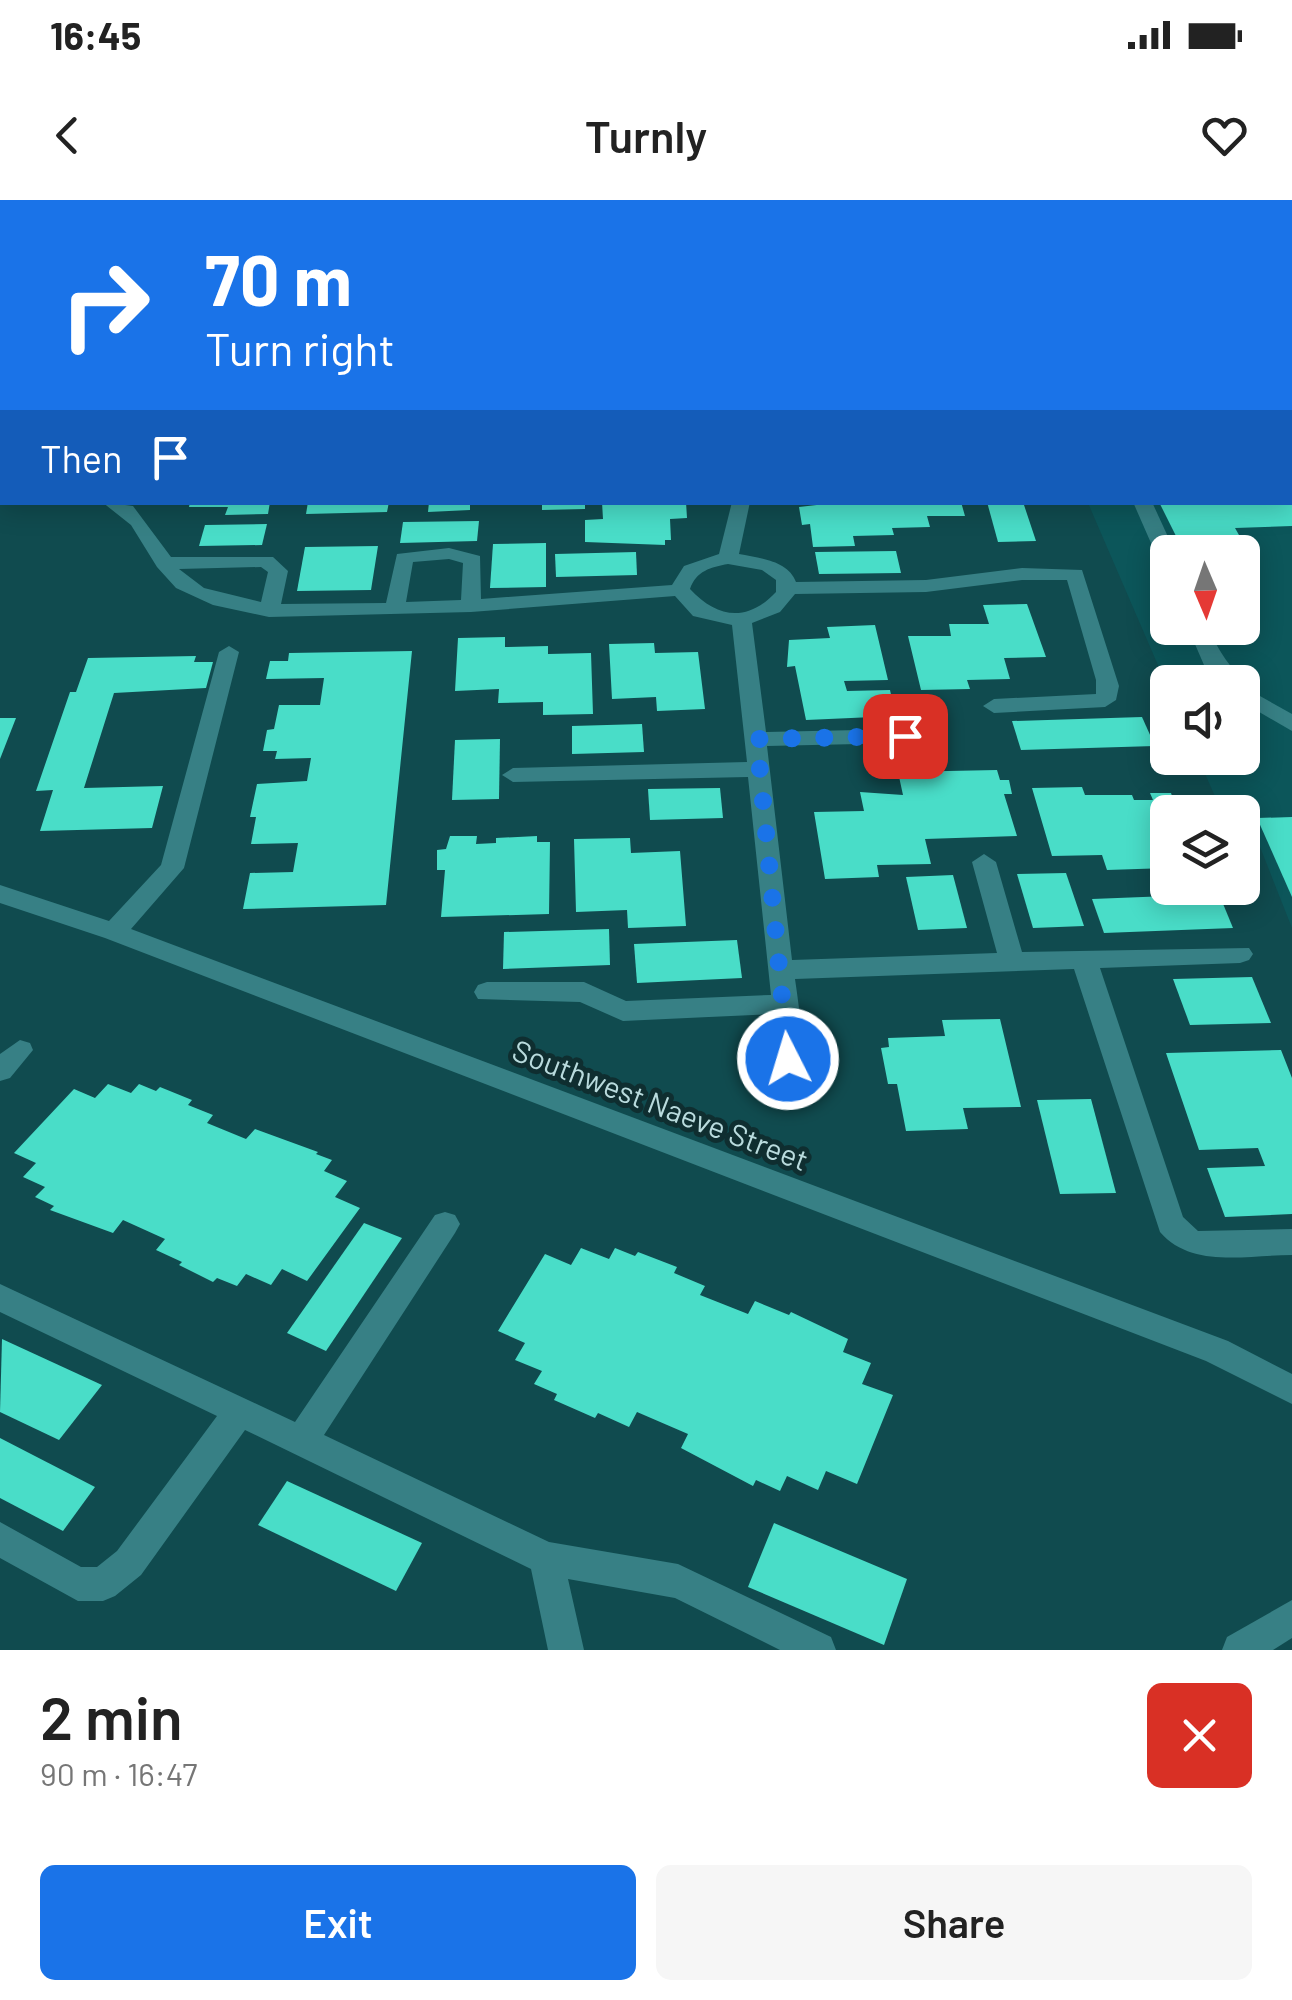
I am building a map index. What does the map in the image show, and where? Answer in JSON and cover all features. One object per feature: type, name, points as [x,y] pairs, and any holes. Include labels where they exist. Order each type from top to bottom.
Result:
[{"type":"street","points":[[115,505],[144,526],[174,580],[217,600],[269,611],[471,606],[680,590]]},
{"type":"street","points":[[728,558],[740,505]]},
{"type":"street","points":[[1143,505],[1157,535]]},
{"type":"street","points":[[395,608],[404,558],[435,555],[466,556],[473,560],[471,606]]},
{"type":"street","points":[[728,558],[766,565],[780,574],[787,588],[786,597],[777,608],[740,619],[700,611],[686,602],[680,590],[682,578],[692,568],[728,558]]},
{"type":"street","points":[[164,563],[266,561],[278,571],[269,611]]},
{"type":"street","points":[[787,588],[926,586],[1022,574],[1076,574],[1092,624],[1094,646],[1109,682],[1104,700],[994,706]]},
{"type":"street","points":[[740,619],[757,739],[784,1004],[788,1059],[780,1079]]},
{"type":"street","points":[[114,932],[172,868],[229,652]]},
{"type":"street","points":[[1260,704],[1292,724]]},
{"type":"street","points":[[757,739],[905,736]]},
{"type":"street","points":[[512,775],[760,768]]},
{"type":"street","points":[[984,862],[1012,962]]},
{"type":"street","name":"Southwest Naeve Street","points":[[0,894],[114,932],[1217,1351],[1292,1390]]},
{"type":"street","points":[[780,970],[1240,954]]},
{"type":"street","points":[[1084,959],[1170,1223],[1182,1238],[1196,1244],[1292,1242]]},
{"type":"street","points":[[487,992],[584,992],[623,1011],[784,1004]]},
{"type":"street","points":[[0,1071],[20,1050]]},
{"type":"street","points":[[302,1440],[445,1224]]},
{"type":"street","points":[[0,1297],[546,1558],[678,1581],[818,1650]]},
{"type":"street","points":[[0,1539],[78,1584],[103,1584],[130,1563],[240,1412]]},
{"type":"street","points":[[546,1558],[566,1650]]},
{"type":"street","points":[[1240,1650],[1292,1618]]},
{"type":"shaded area","points":[[1089,505],[1292,505],[1292,928],[1260,847],[1260,795],[1214,795],[1206,775],[1260,775],[1260,665],[1158,665]]},
{"type":"building","points":[[270,505],[268,514],[225,515],[228,507],[189,507]]},
{"type":"building","points":[[308,505],[388,505],[387,512],[306,514]]},
{"type":"building","points":[[429,505],[470,505],[470,510],[428,512]]},
{"type":"building","points":[[542,505],[585,505],[585,509],[542,510]]},
{"type":"building","points":[[602,505],[686,505],[687,518],[670,519],[671,540],[665,540],[665,545],[585,542],[585,520],[603,519]]},
{"type":"building","points":[[962,505],[965,516],[927,516],[930,527],[892,528],[894,535],[853,536],[855,546],[813,547],[810,524],[802,525],[799,507]]},
{"type":"building","points":[[988,505],[1024,505],[1036,541],[998,542]]},
{"type":"building","points":[[1160,505],[1292,505],[1292,526],[1235,528],[1239,535],[1176,535]]},
{"type":"building","points":[[479,521],[477,541],[400,543],[403,522]]},
{"type":"building","points":[[267,524],[262,545],[199,546],[205,525]]},
{"type":"building","points":[[546,543],[546,587],[490,588],[493,544]]},
{"type":"building","points":[[378,546],[371,590],[297,591],[305,547]]},
{"type":"building","points":[[896,551],[901,573],[819,574],[815,552]]},
{"type":"building","points":[[636,552],[637,575],[556,577],[555,554]]},
{"type":"building","points":[[1027,604],[1046,657],[1004,658],[1010,679],[967,680],[970,689],[921,690],[908,636],[951,636],[949,624],[989,624],[983,605]]},
{"type":"building","points":[[875,625],[888,680],[844,681],[847,691],[890,690],[896,716],[806,720],[795,666],[787,667],[789,640],[830,638],[827,627]]},
{"type":"building","points":[[505,637],[505,647],[548,646],[548,654],[591,653],[593,714],[543,715],[543,702],[498,703],[499,689],[455,691],[458,638]]},
{"type":"building","points":[[654,643],[655,653],[698,652],[705,709],[657,711],[656,697],[612,699],[609,644]]},
{"type":"building","points":[[412,651],[386,905],[243,909],[250,873],[293,872],[298,843],[251,844],[256,817],[250,817],[257,784],[307,781],[311,758],[275,759],[277,751],[263,751],[267,730],[274,729],[279,705],[320,705],[324,678],[266,679],[270,661],[288,661],[289,653]]},
{"type":"building","points":[[196,656],[194,662],[213,662],[206,688],[114,693],[84,788],[163,786],[152,828],[40,831],[53,790],[36,791],[70,692],[76,692],[88,658]]},
{"type":"building","points":[[1142,717],[1150,746],[1021,750],[1012,721]]},
{"type":"building","points":[[0,718],[16,718],[0,759]]},
{"type":"building","points":[[642,724],[644,752],[572,754],[572,726]]},
{"type":"building","points":[[500,739],[499,799],[452,800],[455,740]]},
{"type":"building","points":[[997,770],[1000,780],[1009,780],[1012,794],[1004,794],[1017,836],[925,839],[931,864],[877,865],[879,877],[825,879],[814,812],[864,811],[860,792],[903,795],[898,772]]},
{"type":"building","points":[[1082,787],[1085,795],[1132,795],[1134,800],[1150,800],[1150,869],[1107,870],[1102,855],[1052,856],[1032,788]]},
{"type":"building","points":[[720,788],[723,818],[650,820],[648,789]]},
{"type":"building","points":[[1292,817],[1292,897],[1260,825],[1260,818]]},
{"type":"building","points":[[450,836],[477,836],[476,844],[496,843],[496,838],[537,836],[537,842],[550,842],[549,914],[441,917],[445,870],[437,870],[437,850],[446,849]]},
{"type":"building","points":[[630,838],[631,853],[680,851],[686,926],[628,928],[627,910],[576,912],[574,839]]},
{"type":"building","points":[[1066,873],[1084,926],[1033,928],[1017,874]]},
{"type":"building","points":[[953,875],[967,928],[918,930],[906,877]]},
{"type":"building","points":[[1150,897],[1150,905],[1224,905],[1233,928],[1104,933],[1092,899]]},
{"type":"building","points":[[609,929],[610,965],[503,969],[504,932]]},
{"type":"building","points":[[737,940],[742,978],[637,983],[634,944]]},
{"type":"building","points":[[1252,977],[1271,1023],[1190,1025],[1173,979]]},
{"type":"building","points":[[1000,1019],[1021,1107],[963,1108],[968,1129],[906,1131],[897,1084],[888,1084],[881,1048],[889,1047],[888,1038],[945,1036],[942,1020]]},
{"type":"building","points":[[1281,1050],[1292,1078],[1292,1214],[1225,1217],[1207,1168],[1265,1166],[1258,1148],[1199,1150],[1166,1053]]},
{"type":"building","points":[[108,1084],[131,1093],[139,1084],[156,1091],[160,1087],[192,1100],[188,1105],[213,1115],[207,1123],[246,1139],[255,1129],[318,1152],[332,1160],[324,1171],[347,1181],[335,1197],[360,1208],[307,1281],[282,1269],[271,1285],[246,1274],[237,1286],[217,1278],[213,1282],[179,1265],[182,1262],[156,1250],[165,1239],[123,1220],[113,1233],[50,1210],[54,1206],[35,1197],[45,1187],[23,1177],[36,1163],[14,1153],[74,1089],[95,1098]]},
{"type":"building","points":[[1091,1099],[1116,1193],[1060,1194],[1037,1100]]},
{"type":"building","points":[[364,1223],[402,1238],[326,1351],[287,1333]]},
{"type":"building","points":[[581,1248],[609,1259],[615,1248],[635,1256],[638,1252],[677,1267],[674,1273],[705,1286],[700,1295],[748,1314],[755,1301],[789,1315],[791,1312],[848,1339],[843,1352],[871,1363],[862,1384],[893,1395],[857,1484],[826,1471],[818,1490],[787,1476],[780,1491],[756,1480],[753,1486],[681,1448],[688,1434],[637,1412],[629,1427],[598,1413],[595,1418],[554,1400],[557,1394],[534,1384],[542,1371],[515,1360],[525,1343],[498,1331],[545,1254],[571,1265]]},
{"type":"building","points":[[2,1339],[102,1385],[59,1440],[0,1412]]},
{"type":"building","points":[[0,1438],[95,1487],[63,1531],[0,1498]]},
{"type":"building","points":[[287,1481],[422,1543],[396,1591],[258,1525]]},
{"type":"building","points":[[774,1523],[907,1579],[884,1645],[748,1587]]},
{"type":"route","points":[[788,1059],[757,739],[905,736]]}]
